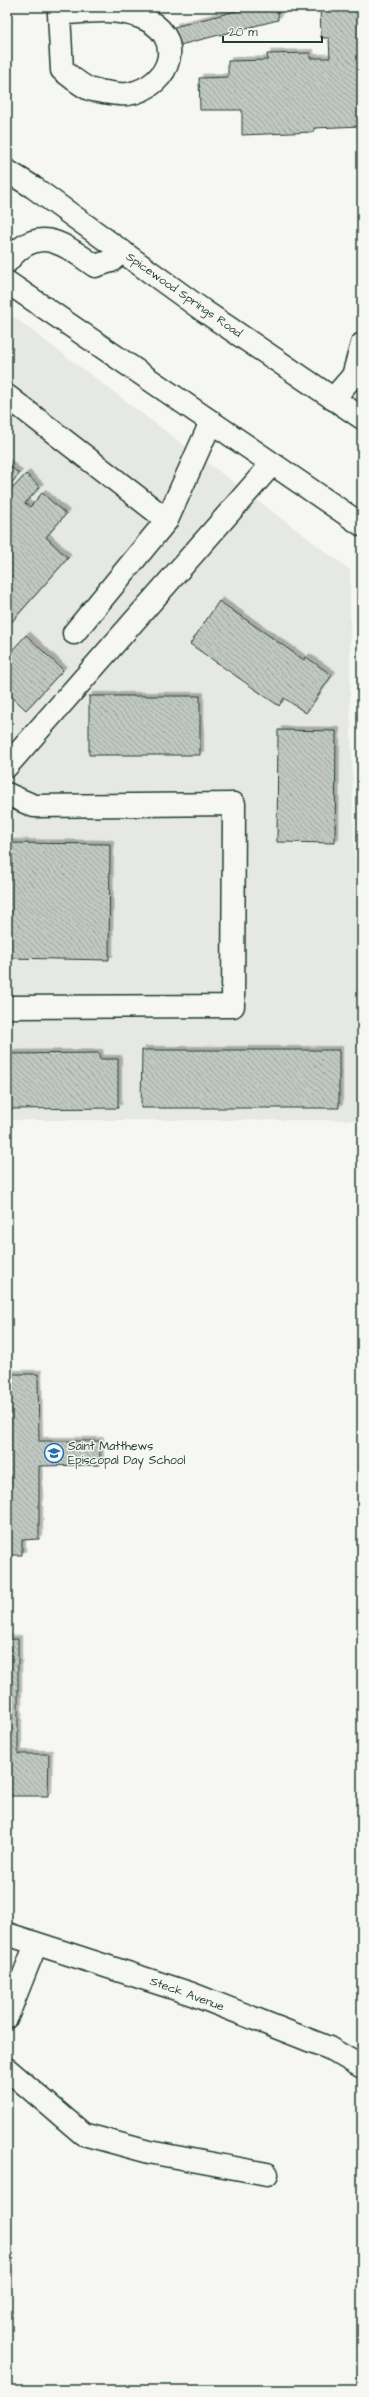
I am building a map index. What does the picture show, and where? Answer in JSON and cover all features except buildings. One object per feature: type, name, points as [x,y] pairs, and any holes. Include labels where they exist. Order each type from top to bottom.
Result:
[{"type":"main road","points":[[59,10],[126,12],[141,17],[162,31],[166,38],[170,48],[167,66],[158,80],[128,94],[90,89],[62,70],[59,10]]},
{"type":"main road","name":"Spicewood Springs Road","points":[[7,171],[33,187],[204,311],[362,418]]},
{"type":"main road","points":[[7,262],[15,251],[32,240],[48,238],[94,266],[111,261],[122,251]]},
{"type":"main road","points":[[7,282],[362,525]]},
{"type":"main road","points":[[333,399],[358,375],[362,344]]},
{"type":"main road","points":[[7,396],[167,520]]},
{"type":"main road","points":[[74,633],[167,520],[211,422]]},
{"type":"main road","points":[[7,766],[272,464]]},
{"type":"main road","points":[[7,794],[34,806],[234,804],[232,1006],[7,1007]]},
{"type":"main road","name":"Steck Avenue","points":[[7,1934],[192,1994],[329,2048],[362,2067]]},
{"type":"main road","points":[[7,2017],[36,1944]]},
{"type":"main road","points":[[7,2069],[83,2134],[149,2152],[267,2174]]},
{"type":"shaded area","points":[[7,312],[350,570],[350,693],[362,1120],[7,1120]]},
{"type":"place","name":"Saint Matthews Episcopal Day School","points":[[54,1453]]}]
